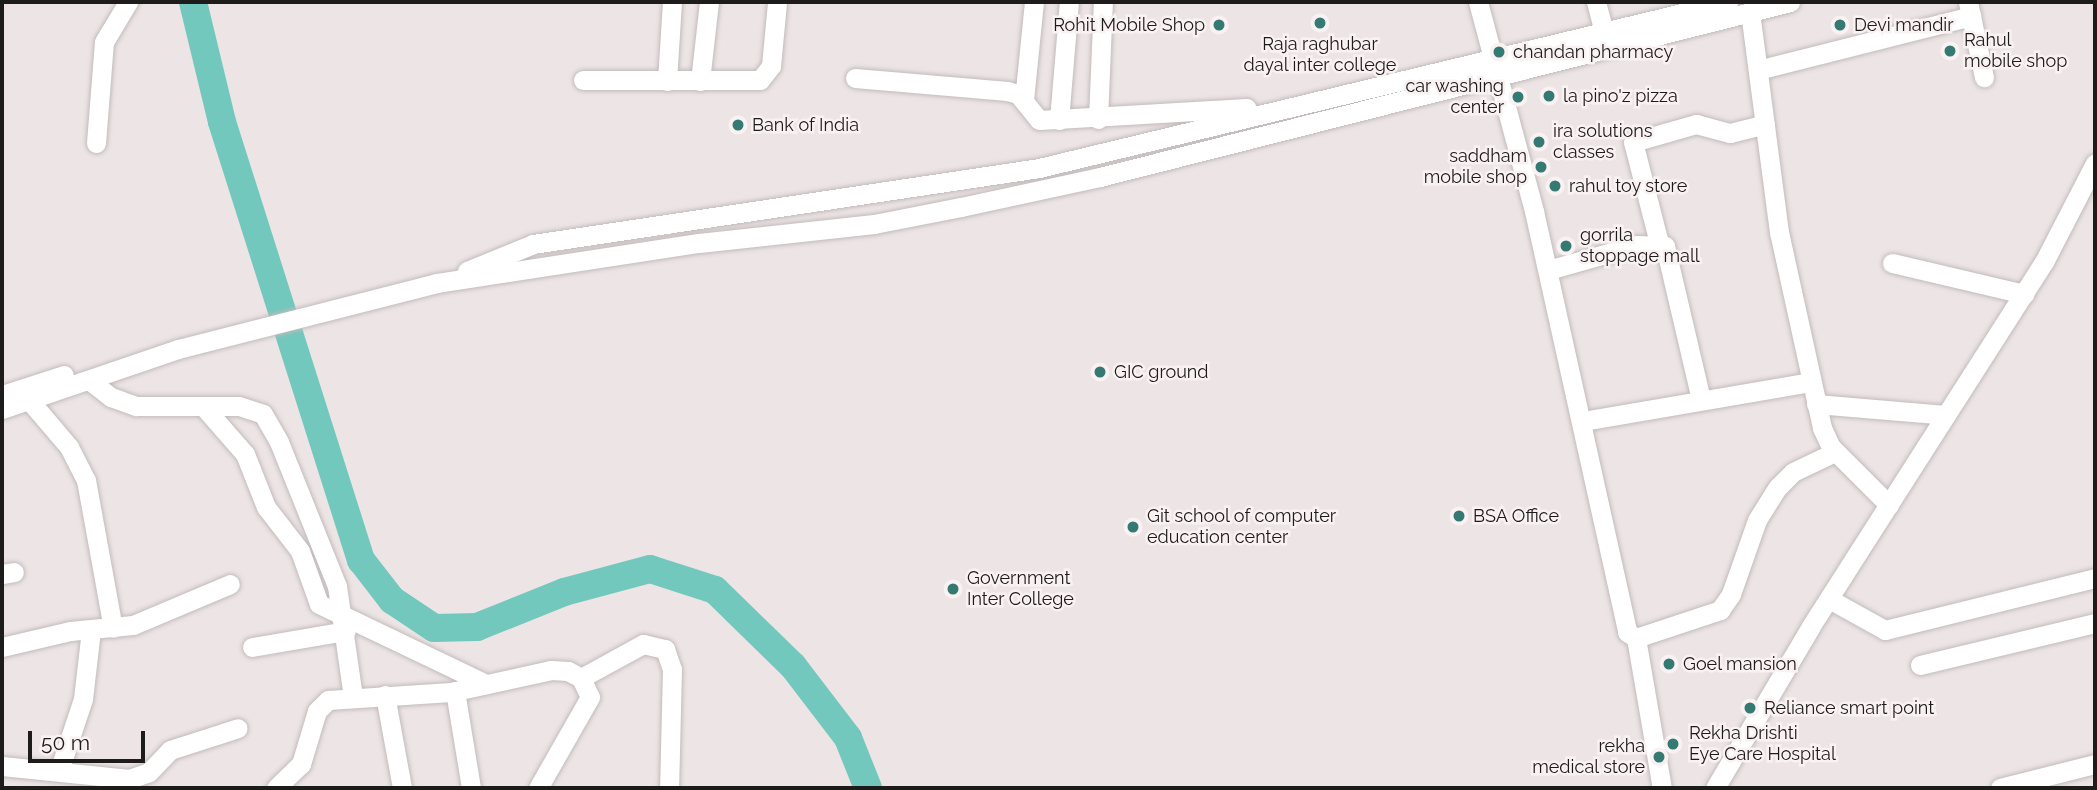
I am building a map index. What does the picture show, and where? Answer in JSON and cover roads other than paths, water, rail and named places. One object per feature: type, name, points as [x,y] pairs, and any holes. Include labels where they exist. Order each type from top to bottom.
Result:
[{"type":"street","points":[[96,143],[104,42],[128,2]]},
{"type":"street","points":[[667,81],[672,2]]},
{"type":"street","points":[[700,82],[709,2]]},
{"type":"street","points":[[583,80],[755,82],[764,76],[771,66],[777,2]]},
{"type":"street","points":[[1034,2],[1024,100],[1033,118],[1098,119],[1286,107]]},
{"type":"street","points":[[1059,120],[1069,2]]},
{"type":"street","points":[[1098,119],[1103,2]]},
{"type":"street","points":[[1478,2],[1548,270],[1627,632],[1636,638],[1662,788]]},
{"type":"street","points":[[1596,2],[1605,34]]},
{"type":"street","points":[[437,283],[533,244],[763,206],[979,179],[1605,34],[1687,7],[1728,2]]},
{"type":"street","points":[[2,410],[178,349],[437,283],[699,243],[874,224],[1100,177],[1497,79],[1790,2]]},
{"type":"street","points":[[1758,70],[1970,9],[1984,77]]},
{"type":"street","points":[[1750,12],[1779,233],[1816,404],[1835,452],[1889,505]]},
{"type":"street","points":[[855,78],[1007,90],[1024,100]]},
{"type":"street","points":[[1701,400],[1669,253],[1659,243],[1633,142],[1696,124],[1730,133],[1765,124]]},
{"type":"street","points":[[1716,788],[1829,599],[2024,293],[2095,163]]},
{"type":"street","points":[[1548,270],[1659,243]]},
{"type":"street","points":[[1892,262],[2024,293]]},
{"type":"street","points":[[2,395],[133,352],[178,349]]},
{"type":"street","points":[[89,380],[111,397],[136,406],[203,406],[257,410],[271,423],[332,570],[345,625],[353,697]]},
{"type":"street","points":[[1583,421],[1811,382]]},
{"type":"street","points":[[29,400],[69,447],[83,473],[113,628]]},
{"type":"street","points":[[1816,404],[1946,415]]},
{"type":"street","points":[[203,406],[245,454],[266,507],[300,551],[315,599],[345,625],[486,684]]},
{"type":"street","points":[[1636,638],[1720,610],[1731,594],[1757,520],[1778,486],[1793,472],[1835,452]]},
{"type":"street","points":[[1829,599],[1885,630],[2095,578]]},
{"type":"street","points":[[2,648],[150,619],[230,584]]},
{"type":"street","points":[[1920,665],[2095,623]]},
{"type":"street","points":[[252,647],[345,625]]},
{"type":"street","points":[[59,772],[83,699],[91,630]]},
{"type":"street","points":[[276,788],[301,764],[321,705],[353,697],[455,691],[551,670],[581,678],[643,644],[665,649],[672,669],[669,788]]},
{"type":"street","points":[[538,788],[587,708],[590,697],[581,678]]},
{"type":"street","points":[[455,691],[471,788]]},
{"type":"street","points":[[385,695],[401,788]]},
{"type":"street","points":[[2,766],[141,777],[170,750],[238,728]]},
{"type":"street","points":[[2000,788],[2095,764]]},
{"type":"waterway","points":[[193,2],[222,122],[361,560],[392,600],[434,628],[477,627],[564,592],[650,569],[715,590],[793,666],[848,738],[868,788]]},
{"type":"place","name":"Raja raghubar dayal inter college","points":[[1320,23]]},
{"type":"place","name":"Rohit Mobile Shop","points":[[1219,25]]},
{"type":"place","name":"Devi mandir","points":[[1840,25]]},
{"type":"place","name":"Rahul mobile shop","points":[[1950,51]]},
{"type":"place","name":"chandan pharmacy","points":[[1499,52]]},
{"type":"place","name":"la pino'z pizza","points":[[1549,96]]},
{"type":"place","name":"car washing center","points":[[1518,97]]},
{"type":"place","name":"Bank of India","points":[[738,125]]},
{"type":"place","name":"ira solutions classes","points":[[1539,142]]},
{"type":"place","name":"saddham mobile shop","points":[[1541,167]]},
{"type":"place","name":"rahul toy store","points":[[1555,186]]},
{"type":"place","name":"gorrila stoppage mall","points":[[1566,246]]},
{"type":"place","name":"GIC ground","points":[[1100,372]]},
{"type":"place","name":"BSA Office","points":[[1459,516]]},
{"type":"place","name":"Git school of computer education center","points":[[1133,527]]},
{"type":"place","name":"Government Inter College","points":[[953,589]]},
{"type":"place","name":"Goel mansion","points":[[1669,664]]},
{"type":"place","name":"Reliance smart point","points":[[1750,708]]},
{"type":"place","name":"Rekha Drishti Eye Care Hospital","points":[[1673,744]]},
{"type":"place","name":"rekha medical store","points":[[1659,757]]}]
